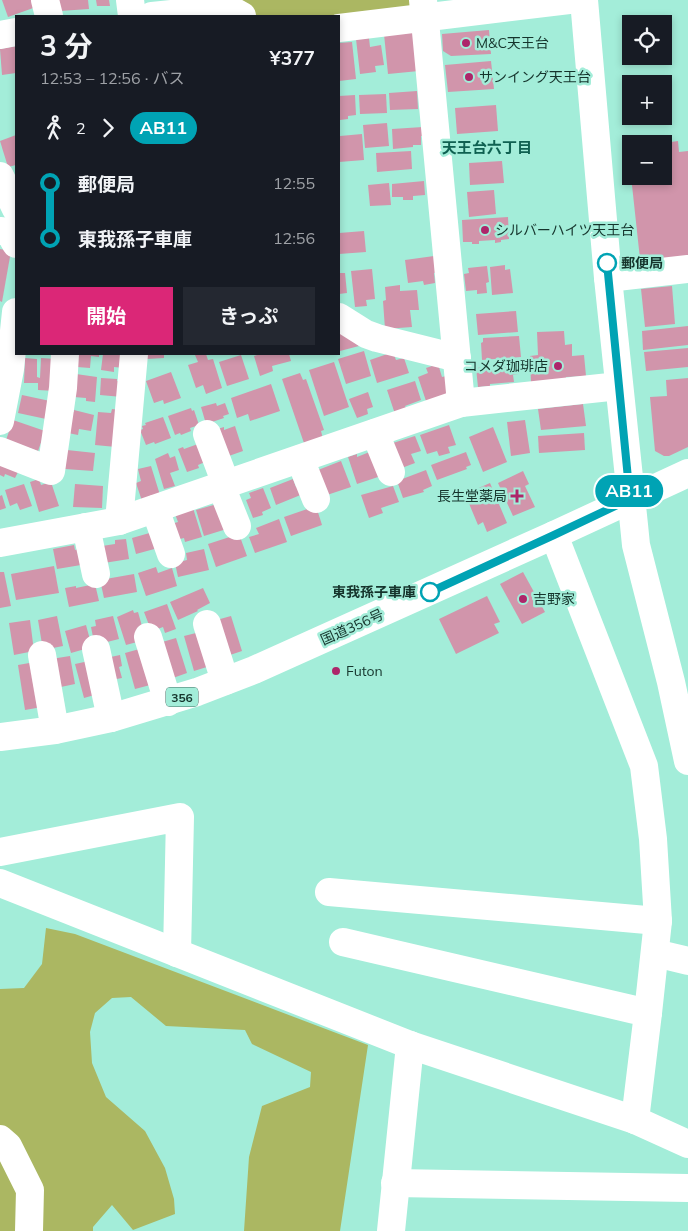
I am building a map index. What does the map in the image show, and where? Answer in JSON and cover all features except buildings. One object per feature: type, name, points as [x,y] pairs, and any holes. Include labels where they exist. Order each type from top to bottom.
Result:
[{"type":"main road","points":[[44,0],[49,15]]},
{"type":"main road","points":[[130,0],[132,15]]},
{"type":"main road","points":[[340,28],[424,9],[569,0]]},
{"type":"main road","points":[[584,0],[608,278],[636,545],[671,682],[688,761]]},
{"type":"main road","points":[[157,15],[208,5],[228,8],[240,15]]},
{"type":"main road","points":[[424,9],[461,403]]},
{"type":"main road","points":[[0,34],[15,32]]},
{"type":"main road","points":[[0,176],[15,207]]},
{"type":"main road","points":[[0,231],[10,232],[15,242]]},
{"type":"main road","points":[[608,278],[688,269]]},
{"type":"main road","points":[[0,421],[5,368],[15,317]]},
{"type":"main road","points":[[340,318],[366,334],[377,338],[457,358]]},
{"type":"main road","points":[[0,451],[50,471],[63,388],[65,355]]},
{"type":"main road","points":[[119,521],[134,355]]},
{"type":"main road","points":[[0,543],[119,521],[461,403],[619,386]]},
{"type":"main road","points":[[374,433],[391,472]]},
{"type":"main road","points":[[207,434],[236,526]]},
{"type":"main road","points":[[300,459],[316,499]]},
{"type":"main road","name":"国道356号","points":[[0,737],[55,730],[111,718],[168,702],[226,681],[300,651],[688,473]]},
{"type":"main road","points":[[155,509],[171,554]]},
{"type":"main road","points":[[86,527],[96,574]]},
{"type":"main road","points":[[554,535],[644,766],[653,839],[658,921],[635,1120]]},
{"type":"main road","points":[[207,624],[226,681]]},
{"type":"main road","points":[[148,637],[168,702]]},
{"type":"main road","points":[[96,650],[111,718]]},
{"type":"main road","points":[[42,655],[55,730]]},
{"type":"main road","points":[[0,852],[180,817],[177,953]]},
{"type":"main road","points":[[0,883],[410,1045],[635,1120],[688,1144]]},
{"type":"main road","points":[[329,892],[658,921]]},
{"type":"main road","points":[[343,942],[648,1013]]},
{"type":"main road","points":[[655,953],[688,961]]},
{"type":"main road","points":[[391,1231],[410,1045]]},
{"type":"main road","points":[[0,1139],[8,1146],[30,1190],[29,1231]]},
{"type":"main road","points":[[396,1183],[688,1188]]},
{"type":"green space","points":[[235,0],[418,0],[419,12],[340,16],[254,15],[233,2]]},
{"type":"green space","points":[[46,928],[75,934],[368,1045],[340,1231],[244,1231],[249,1157],[262,1106],[310,1087],[311,1072],[252,1044],[245,1030],[166,1026],[131,997],[112,998],[95,1013],[90,1032],[92,1063],[106,1097],[145,1131],[165,1168],[174,1199],[175,1214],[133,1230],[112,1205],[93,1227],[93,1231],[0,1231],[0,989],[24,988],[42,964]]},
{"type":"bus line","name":"AB11","points":[[430,592],[630,499],[607,263]]},
{"type":"place","name":"M&C天王台","points":[[466,43]]},
{"type":"place","name":"サンイング天王台","points":[[469,77]]},
{"type":"place","name":"シルバーハイツ天王台","points":[[485,230]]},
{"type":"place","name":"郵便局","points":[[607,263]]},
{"type":"place","name":"コメダ珈琲店","points":[[558,366]]},
{"type":"place","name":"長生堂薬局","points":[[517,496]]},
{"type":"place","name":"東我孫子車庫","points":[[430,592]]},
{"type":"place","name":"吉野家","points":[[523,599]]},
{"type":"place","name":"Futon","points":[[336,671]]},
{"type":"district","name":"天王台六丁目","points":[[487,147]]}]
